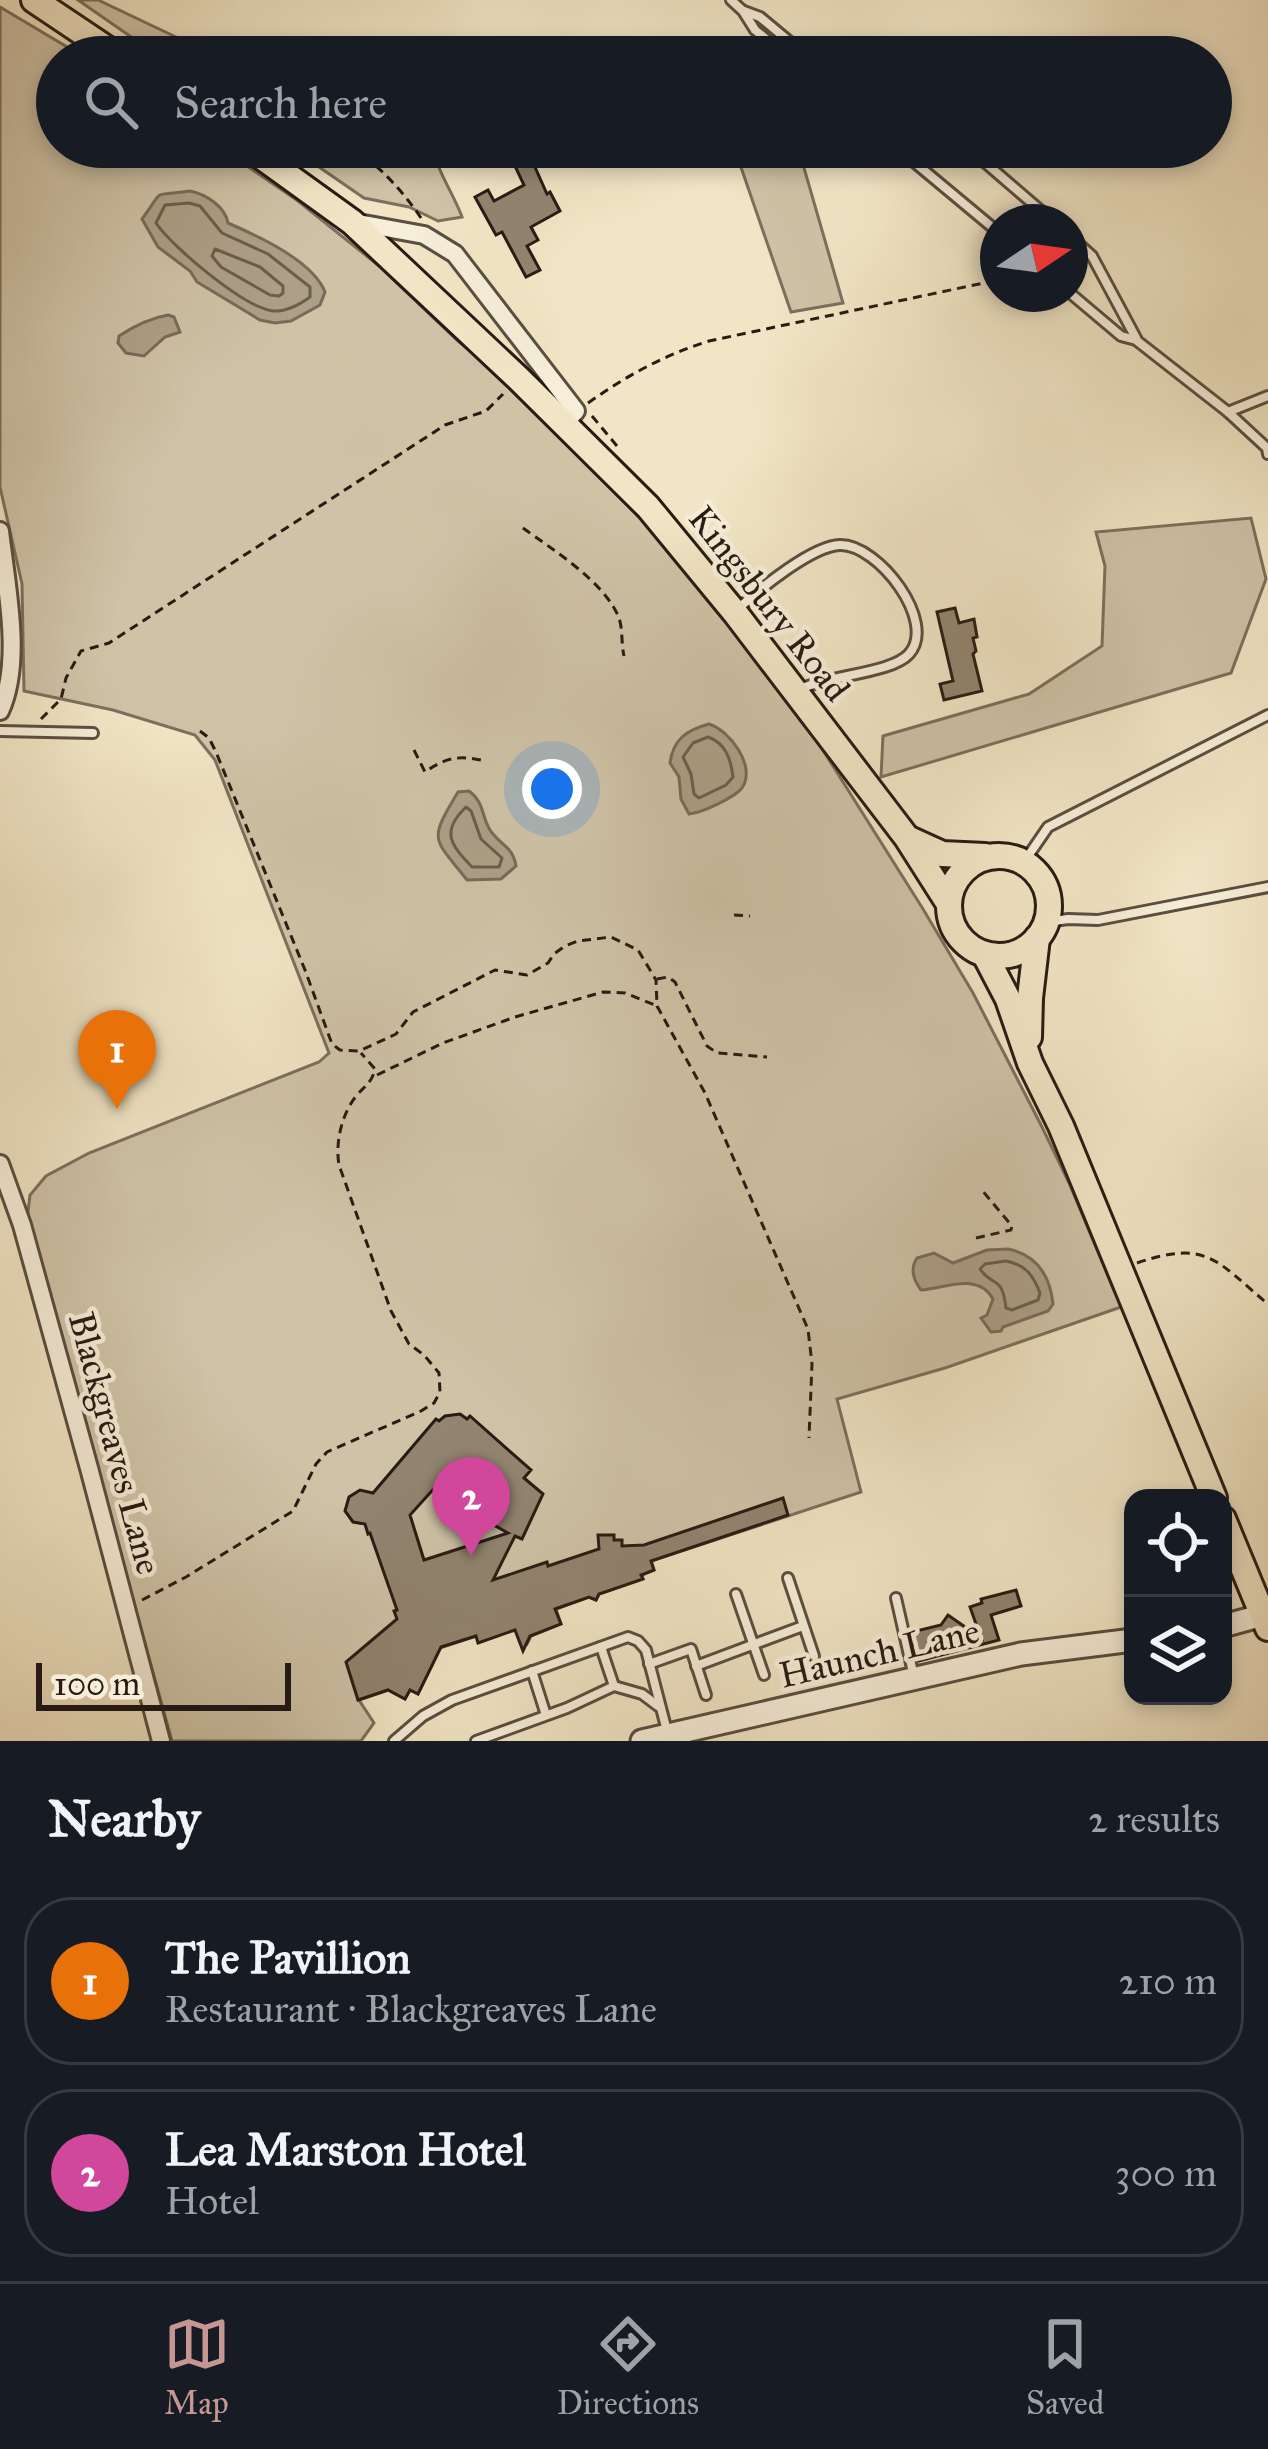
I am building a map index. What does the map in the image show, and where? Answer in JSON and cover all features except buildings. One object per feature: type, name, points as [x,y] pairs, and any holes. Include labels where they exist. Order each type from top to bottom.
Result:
[{"type":"main road","points":[[34,0],[87,36]]},
{"type":"main road","name":"Kingsbury Road","points":[[277,168],[352,222],[518,378],[570,417],[736,614],[907,838],[949,904],[955,932],[985,955],[995,971],[1210,1489]]},
{"type":"main road","points":[[907,838],[942,854],[1006,856],[1024,862]]},
{"type":"main road","points":[[949,904],[956,878],[987,856]]},
{"type":"main road","name":"Kingsbury Road","points":[[1024,862],[1046,888],[1049,905],[1030,998],[1030,1063]]},
{"type":"main road","points":[[985,955],[1022,950],[1042,930]]},
{"type":"main road","points":[[1232,1541],[1266,1622]]},
{"type":"street","name":"Kingsbury Road","points":[[352,222],[426,237],[455,254],[570,417]]},
{"type":"street","points":[[0,531],[11,645],[11,678],[0,711]]},
{"type":"street","name":"Blackgreaves Lane","points":[[0,1164],[22,1225],[161,1741]]},
{"type":"street","points":[[1232,1625],[1266,1622]]},
{"type":"street","name":"Haunch Lane","points":[[642,1741],[1021,1654],[1124,1641]]},
{"type":"lane","points":[[730,0],[762,36]]},
{"type":"lane","points":[[743,11],[760,17],[783,36]]},
{"type":"lane","points":[[921,168],[980,217]]},
{"type":"lane","points":[[991,168],[1033,204]]},
{"type":"lane","points":[[1088,252],[1136,340]]},
{"type":"lane","points":[[1088,308],[1228,412],[1268,454]]},
{"type":"lane","points":[[1228,412],[1268,396]]},
{"type":"lane","points":[[736,614],[741,605],[798,563],[835,545],[866,553],[892,576],[904,592],[914,622],[915,645],[909,654],[897,662],[817,682],[796,692]]},
{"type":"lane","points":[[1024,862],[1048,827],[1268,715]]},
{"type":"lane","points":[[0,731],[93,733]]},
{"type":"lane","points":[[1042,930],[1068,919],[1098,920],[1268,886]]},
{"type":"lane","points":[[788,1578],[814,1656]]},
{"type":"lane","points":[[736,1594],[764,1675]]},
{"type":"lane","points":[[896,1598],[914,1678]]},
{"type":"lane","points":[[696,1666],[803,1625]]},
{"type":"lane","points":[[394,1741],[423,1716],[452,1700],[628,1637],[646,1651],[668,1733]]},
{"type":"lane","points":[[601,1647],[614,1686]]},
{"type":"lane","points":[[649,1664],[691,1649],[706,1695]]},
{"type":"lane","points":[[532,1671],[546,1715]]},
{"type":"lane","points":[[476,1741],[614,1686],[642,1694],[659,1707]]},
{"type":"path","points":[[379,168],[422,219],[426,237]]},
{"type":"path","points":[[570,417],[637,370],[693,346],[980,284]]},
{"type":"path","points":[[28,732],[62,699],[66,678],[81,651],[109,643],[446,425],[485,411],[518,378]]},
{"type":"path","points":[[523,527],[556,550],[607,598],[620,620],[624,656]]},
{"type":"path","points":[[200,731],[216,752],[332,1044],[340,1050],[359,1052],[396,1034],[412,1012],[495,970],[527,975],[578,941],[611,937],[638,950],[656,980],[657,1006],[705,1094],[808,1329],[812,1364],[809,1438]]},
{"type":"path","points":[[414,750],[425,772],[447,758],[485,761]]},
{"type":"path","points":[[734,915],[751,916]]},
{"type":"path","points":[[656,980],[668,977],[675,982],[707,1046],[717,1053],[767,1058]]},
{"type":"path","points":[[127,1608],[292,1511],[327,1452],[421,1411],[440,1393],[439,1373],[409,1344],[391,1311],[339,1165],[337,1150],[349,1107],[375,1076],[442,1042],[603,992],[625,993],[657,1006]]},
{"type":"path","points":[[359,1052],[370,1061],[375,1076]]},
{"type":"path","points":[[976,1238],[1012,1226],[981,1189]]},
{"type":"path","points":[[1119,1269],[1166,1253],[1193,1251],[1218,1262],[1268,1304]]},
{"type":"shaded area","points":[[78,0],[98,0],[174,36],[130,36]]},
{"type":"shaded area","points":[[0,7],[49,36],[36,36],[36,168],[250,168],[379,266],[458,341],[519,390],[643,521],[797,709],[923,909],[973,993],[1042,1127],[1121,1307],[945,1368],[837,1399],[861,1492],[651,1561],[654,1570],[642,1575],[643,1579],[599,1594],[596,1600],[589,1597],[556,1609],[561,1624],[531,1636],[527,1644],[519,1640],[511,1619],[428,1652],[426,1657],[434,1661],[418,1694],[410,1690],[405,1699],[388,1690],[359,1700],[374,1723],[361,1741],[172,1741],[27,1220],[30,1195],[46,1176],[89,1153],[319,1062],[329,1053],[215,760],[195,735],[113,710],[24,691],[22,584],[0,487]]},
{"type":"shaded area","points":[[320,168],[440,168],[462,217],[438,221],[409,207],[364,198]]},
{"type":"shaded area","points":[[741,168],[804,168],[843,303],[791,312]]},
{"type":"shaded area","points":[[1251,518],[1266,579],[1231,673],[881,777],[883,736],[1029,694],[1102,646],[1105,566],[1096,532]]},
{"type":"water","points":[[190,191],[213,202],[228,223],[309,270],[325,292],[320,305],[291,321],[275,323],[260,320],[197,282],[158,247],[142,219],[160,195]]},
{"type":"water","points":[[174,317],[180,332],[165,337],[144,356],[126,353],[118,343],[119,336],[131,329]]},
{"type":"water","points":[[709,724],[725,733],[739,750],[746,779],[732,796],[689,814],[670,763],[682,737]]},
{"type":"water","points":[[469,791],[489,829],[515,860],[516,866],[501,879],[467,880],[438,839],[458,792]]},
{"type":"water","points":[[1008,1249],[1027,1256],[1040,1268],[1053,1304],[1048,1311],[1001,1331],[991,1332],[981,1318],[993,1299],[979,1286],[921,1290],[914,1278],[917,1258],[934,1253],[953,1263],[987,1250]]},
{"type":"place","name":"The Pavillion","points":[[117,1109]]},
{"type":"place","name":"Lea Marston Hotel","points":[[471,1556]]}]
